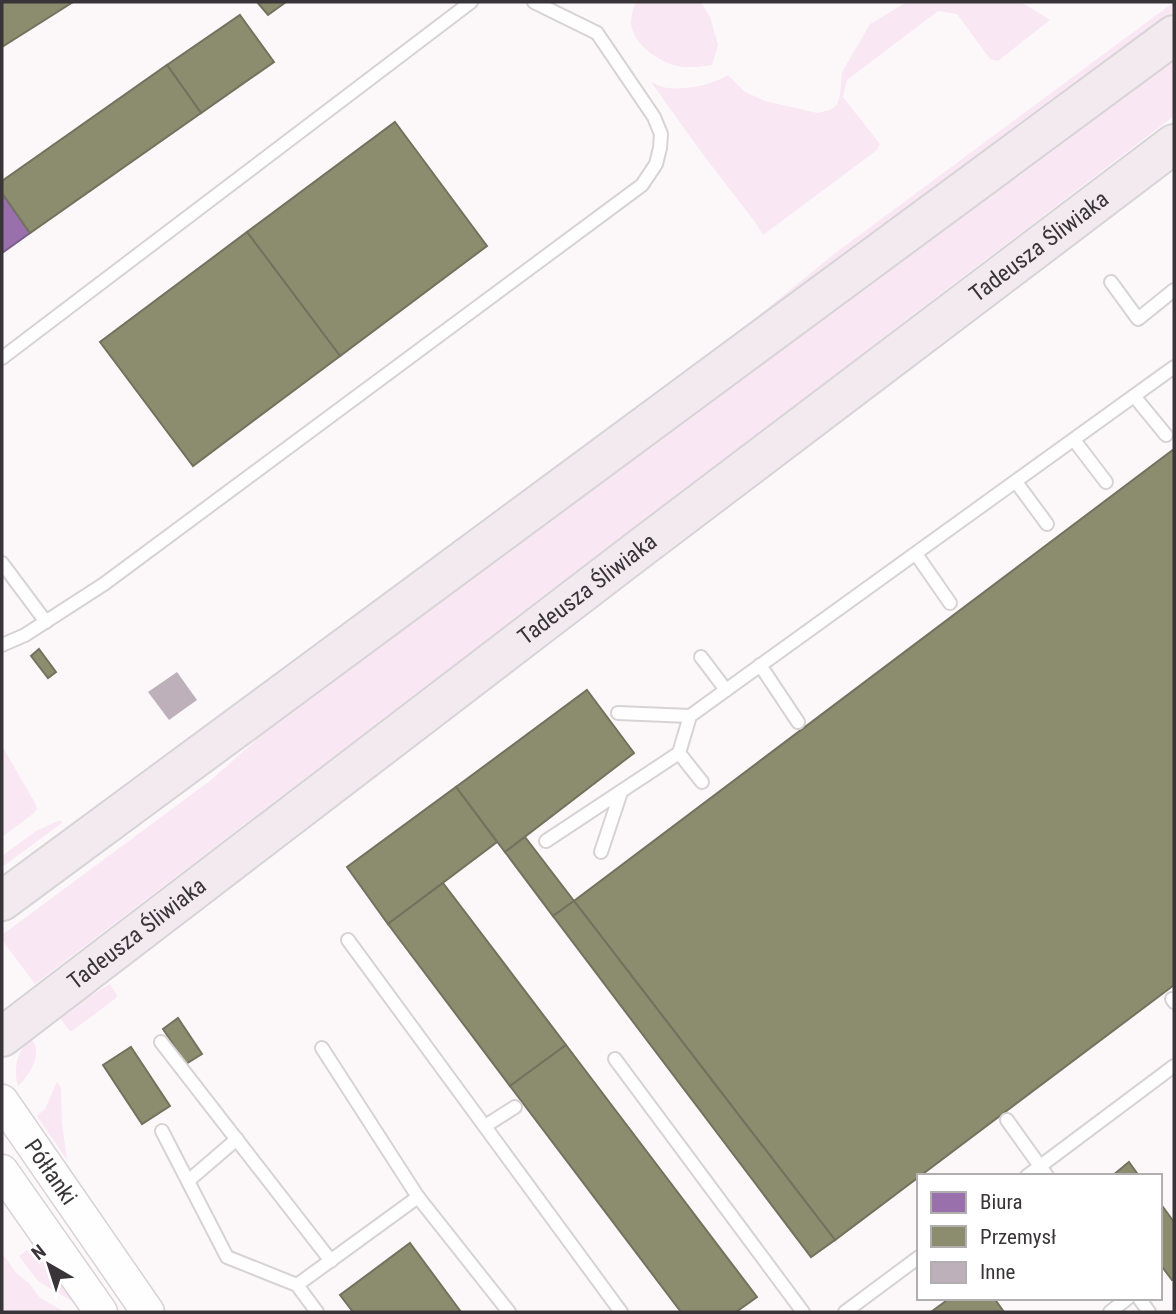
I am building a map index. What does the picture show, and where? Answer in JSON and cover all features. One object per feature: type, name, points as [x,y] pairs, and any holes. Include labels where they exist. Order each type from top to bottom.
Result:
[{"type":"main road","points":[[2,901],[1174,35]]},
{"type":"main road","name":"Tadeusza Śliwiaka","points":[[2,1037],[634,552],[1167,155]]},
{"type":"street","name":"Półłanki","points":[[2,1101],[148,1312]]},
{"type":"street","name":"Półłanki","points":[[2,1171],[100,1312]]},
{"type":"lane","points":[[2,358],[471,2]]},
{"type":"lane","points":[[2,645],[46,622],[104,584],[642,185],[656,164],[660,148],[661,134],[654,117],[597,33],[534,2]]},
{"type":"lane","points":[[1111,282],[1138,319],[1174,290]]},
{"type":"lane","points":[[546,841],[679,753],[690,716],[1174,367]]},
{"type":"lane","points":[[1134,396],[1166,435]]},
{"type":"lane","points":[[1074,440],[1106,482]]},
{"type":"lane","points":[[1016,482],[1048,524]]},
{"type":"lane","points":[[916,554],[950,603]]},
{"type":"lane","points":[[2,563],[46,622]]},
{"type":"lane","points":[[701,657],[726,690]]},
{"type":"lane","points":[[760,665],[798,722]]},
{"type":"lane","points":[[618,713],[690,716]]},
{"type":"lane","points":[[679,753],[702,782]]},
{"type":"lane","points":[[601,852],[621,792]]},
{"type":"lane","points":[[348,940],[621,1312]]},
{"type":"lane","points":[[162,1042],[331,1261]]},
{"type":"lane","points":[[322,1048],[418,1197],[509,1312]]},
{"type":"lane","points":[[615,1059],[803,1312]]},
{"type":"lane","points":[[1007,1120],[1043,1171],[1174,1066]]},
{"type":"lane","points":[[485,1126],[515,1107]]},
{"type":"lane","points":[[162,1131],[228,1257],[297,1285],[317,1312]]},
{"type":"lane","points":[[188,1181],[237,1139]]},
{"type":"lane","points":[[297,1285],[418,1197]]},
{"type":"lane","points":[[845,1312],[917,1258]]},
{"type":"lane","points":[[1110,1312],[1125,1300]]},
{"type":"shaded area","points":[[636,2],[701,2],[710,17],[718,45],[712,65],[676,66],[650,53],[633,31],[631,18]]},
{"type":"shaded area","points":[[907,2],[1021,2],[1050,20],[998,61],[990,59],[957,14],[938,11],[847,80],[843,97],[880,144],[877,150],[763,235],[651,82],[667,88],[682,88],[707,84],[728,75],[745,92],[765,101],[817,113],[830,110],[837,105],[842,72],[870,24]]},
{"type":"shaded area","points":[[1174,2],[1174,18],[688,373],[834,254]]},
{"type":"shaded area","points":[[1174,53],[1174,116],[35,984],[2,940],[2,935],[211,780],[327,677]]},
{"type":"shaded area","points":[[2,746],[37,809],[2,837]]},
{"type":"shaded area","points":[[60,820],[62,823],[2,867],[2,856],[36,831]]},
{"type":"shaded area","points":[[110,984],[117,995],[116,998],[70,1031],[59,1017]]},
{"type":"shaded area","points":[[31,1039],[36,1046],[34,1064],[18,1086],[17,1060]]},
{"type":"shaded area","points":[[57,1082],[61,1088],[67,1160],[37,1116],[45,1109]]},
{"type":"shaded area","points":[[29,1249],[51,1268],[77,1304],[38,1281],[19,1256]]},
{"type":"shaded area","points":[[2,1253],[40,1298],[65,1312],[2,1312]]},
{"type":"building: Biura","points":[[2,193],[30,233],[2,253]]},
{"type":"building: Przemysł","points":[[2,2],[73,2],[2,47]]},
{"type":"building: Przemysł","points":[[257,2],[286,2],[268,15]]},
{"type":"building: Przemysł","points":[[240,15],[274,62],[201,113],[167,65]]},
{"type":"building: Przemysł","points":[[167,65],[201,113],[30,233],[2,193],[2,181]]},
{"type":"building: Przemysł","points":[[395,122],[487,246],[340,356],[247,232]]},
{"type":"building: Przemysł","points":[[247,232],[340,356],[193,466],[100,342]]},
{"type":"building: Przemysł","points":[[1174,449],[1174,985],[923,1174],[917,1174],[917,1178],[835,1240],[574,901]]},
{"type":"building: Przemysł","points":[[39,649],[56,672],[48,678],[31,656]]},
{"type":"building: Przemysł","points":[[587,690],[634,753],[505,852],[456,787]]},
{"type":"building: Przemysł","points":[[456,787],[497,842],[388,924],[347,867]]},
{"type":"building: Przemysł","points":[[525,837],[574,901],[553,916],[505,852]]},
{"type":"building: Przemysł","points":[[443,883],[566,1045],[510,1086],[388,924]]},
{"type":"building: Przemysł","points":[[574,901],[835,1240],[811,1257],[553,916]]},
{"type":"building: Przemysł","points":[[178,1018],[202,1054],[186,1064],[163,1029]]},
{"type":"building: Przemysł","points":[[566,1045],[757,1297],[736,1312],[681,1312],[510,1086]]},
{"type":"building: Przemysł","points":[[131,1047],[170,1106],[142,1124],[103,1065]]},
{"type":"building: Przemysł","points":[[1129,1162],[1138,1174],[1114,1174]]},
{"type":"building: Przemysł","points":[[1162,1206],[1174,1222],[1172,1280],[1162,1267]]},
{"type":"building: Przemysł","points":[[410,1243],[461,1312],[353,1312],[340,1295]]},
{"type":"building: Przemysł","points":[[947,1300],[995,1300],[1004,1312],[931,1312]]},
{"type":"building: Inne","points":[[177,672],[197,700],[169,720],[148,692]]}]
